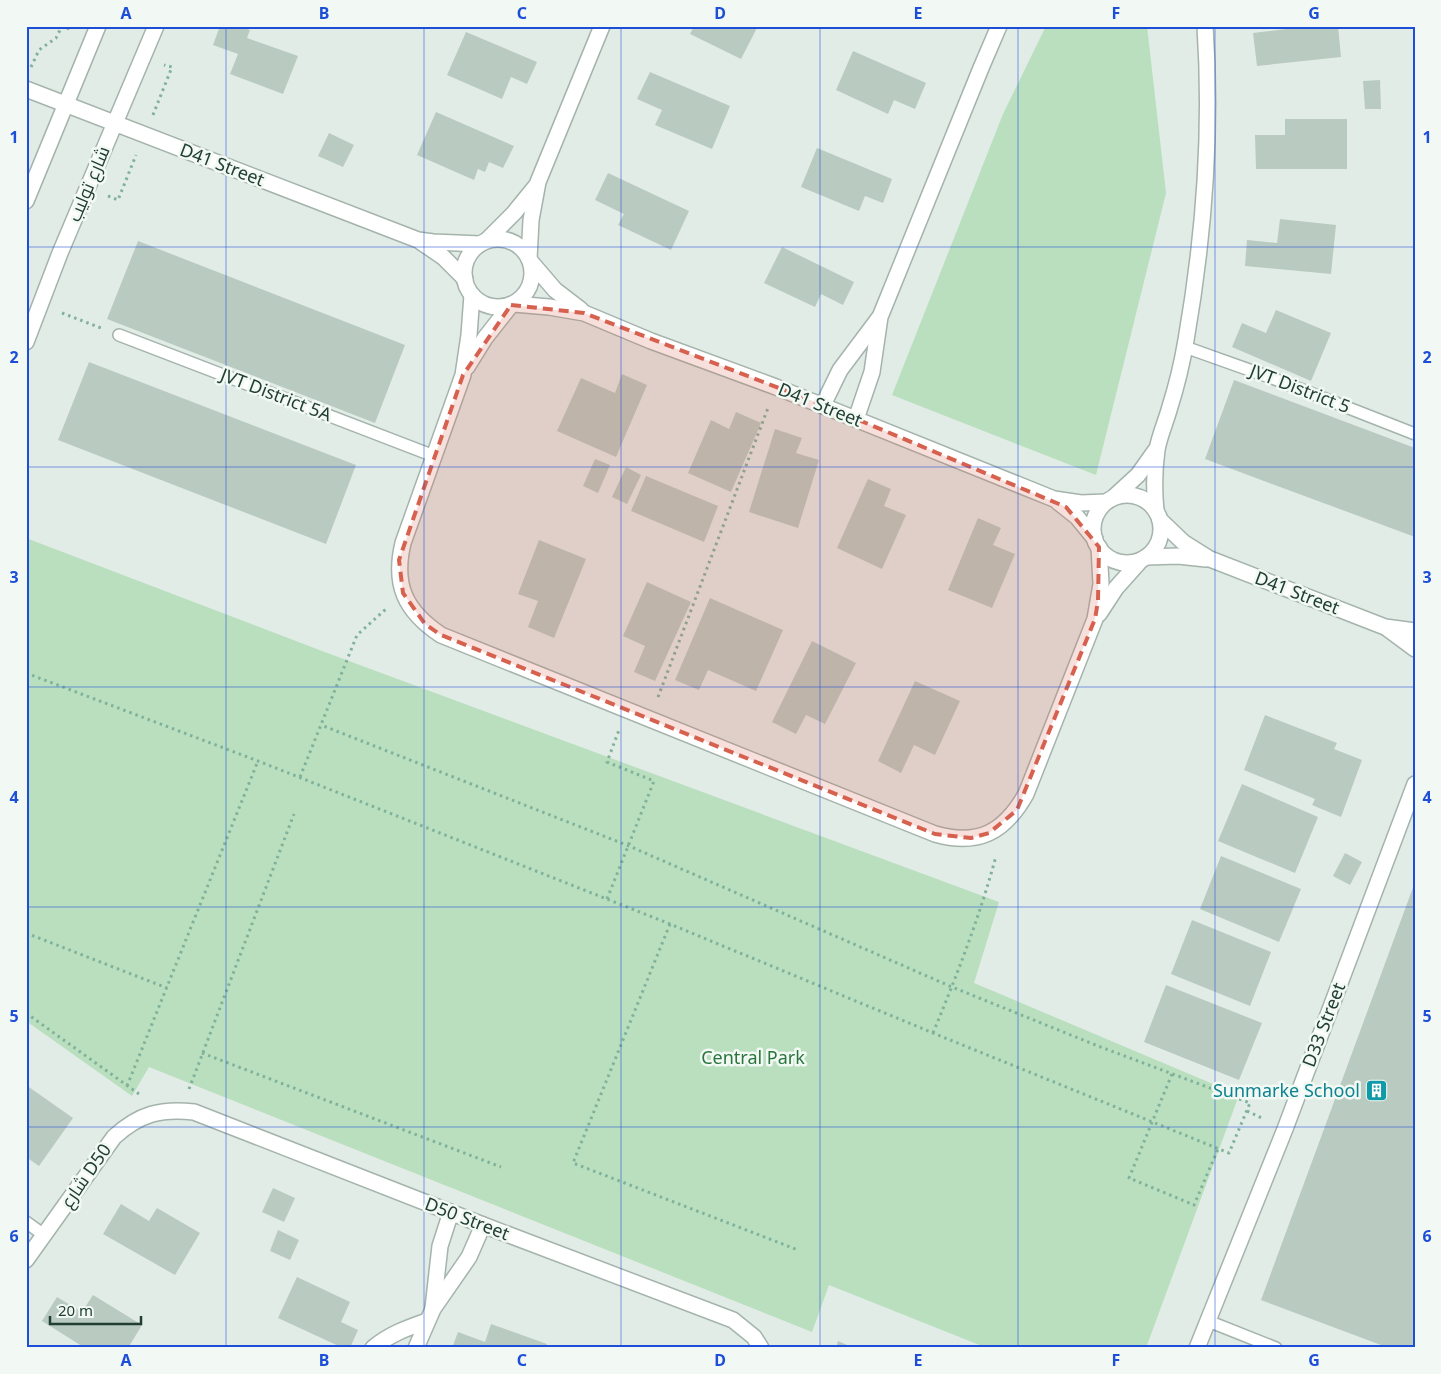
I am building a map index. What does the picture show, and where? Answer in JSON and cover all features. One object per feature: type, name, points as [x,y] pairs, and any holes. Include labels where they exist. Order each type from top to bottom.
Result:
[{"type":"street","points":[[26,201],[98,26]]},
{"type":"street","name":"شارع توليب","points":[[26,342],[64,245],[156,26]]},
{"type":"street","points":[[602,26],[538,182],[531,220],[531,281],[528,290],[522,298],[512,304],[485,338],[463,375],[403,543],[399,560],[403,593],[412,610],[425,624],[441,635],[935,834],[953,839],[972,838],[989,833],[1004,824],[1017,810],[1026,794],[1095,619],[1101,584],[1097,543],[1093,529],[1095,519],[1100,509],[1138,476],[1158,448]]},
{"type":"street","points":[[856,419],[870,381],[880,317],[999,26]]},
{"type":"street","points":[[1095,619],[1116,588],[1143,558],[1152,552],[1160,537],[1154,480],[1158,448],[1185,347],[1194,294],[1205,179],[1204,26]]},
{"type":"street","name":"D41 Street","points":[[26,89],[418,240],[443,257],[465,279]]},
{"type":"street","points":[[463,375],[472,295],[465,279],[464,271],[468,255],[514,213],[538,182]]},
{"type":"street","points":[[483,242],[503,239],[512,241],[519,246],[530,260]]},
{"type":"street","name":"D41 Street","points":[[418,240],[433,242],[483,242]]},
{"type":"street","name":"D41 Street","points":[[530,260],[555,290],[584,313]]},
{"type":"street","points":[[472,295],[486,305],[494,307],[512,304]]},
{"type":"street","name":"D41 Street","points":[[512,304],[549,307],[584,313],[651,342],[776,387],[1054,499],[1081,503],[1110,500]]},
{"type":"street","points":[[822,405],[840,370],[880,317]]},
{"type":"street","points":[[1110,500],[1132,495],[1150,504],[1158,516]]},
{"type":"street","name":"D41 Street","points":[[1054,499],[1077,517],[1097,543]]},
{"type":"street","name":"D41 Street","points":[[1158,516],[1183,542],[1210,559],[1385,627],[1415,650]]},
{"type":"street","points":[[1097,543],[1106,555],[1114,559],[1131,562],[1143,558]]},
{"type":"street","name":"D41 Street","points":[[1143,558],[1178,556],[1210,559]]},
{"type":"street","name":"D41 Street","points":[[1385,627],[1415,631]]},
{"type":"street","name":"D33 Street","points":[[1197,1348],[1285,1129],[1415,784]]},
{"type":"street","name":"D50 Street","points":[[162,1111],[180,1110],[208,1116],[483,1225],[733,1320],[744,1327],[761,1348]]},
{"type":"street","name":"شارع D50","points":[[26,1260],[114,1137],[128,1124],[144,1116],[162,1111]]},
{"type":"street","points":[[430,1315],[440,1246],[451,1212]]},
{"type":"street","points":[[416,1348],[430,1315],[469,1257],[483,1225]]},
{"type":"street","points":[[373,1348],[385,1338],[430,1315]]},
{"type":"lane","name":"JVT District 5A","points":[[119,335],[434,456]]},
{"type":"lane","name":"JVT District 5","points":[[1185,347],[1272,378],[1415,434]]},
{"type":"lane","points":[[26,1222],[44,1235]]},
{"type":"lane","points":[[1208,1321],[1276,1348]]},
{"type":"path","points":[[41,304],[119,335]]},
{"type":"path","points":[[650,719],[776,387]]},
{"type":"path","points":[[300,777],[357,635],[403,593]]},
{"type":"path","points":[[26,674],[300,777],[670,924],[934,1034],[1228,1153],[1250,1103],[1098,1046],[952,987],[629,846],[321,725]]},
{"type":"path","points":[[607,899],[654,781],[607,762],[627,710]]},
{"type":"path","points":[[127,1086],[258,761]]},
{"type":"path","points":[[180,1110],[294,814]]},
{"type":"path","points":[[934,1034],[986,891],[1004,824]]},
{"type":"path","points":[[670,924],[573,1163],[798,1250]]},
{"type":"path","points":[[26,933],[167,988]]},
{"type":"path","points":[[26,1013],[162,1111]]},
{"type":"path","points":[[202,1053],[501,1167]]},
{"type":"path","points":[[1172,1074],[1129,1178],[1194,1205],[1218,1149]]},
{"type":"highlighted area","points":[[511,305],[584,313],[823,405],[1066,507],[1099,547],[1098,601],[1095,619],[1017,810],[989,833],[971,838],[935,834],[441,635],[425,624],[403,593],[399,560],[463,375]]},
{"type":"green space","points":[[1046,26],[1147,26],[1166,193],[1096,475],[892,395],[1003,114]]},
{"type":"green space","name":"Central Park","points":[[26,538],[322,651],[999,902],[974,983],[1239,1095],[1146,1348],[987,1348],[829,1285],[812,1332],[149,1067],[132,1096],[26,1021]]},
{"type":"building","points":[[220,26],[239,26],[250,30],[247,38],[298,56],[283,94],[230,74],[238,54],[213,45]]},
{"type":"building","points":[[694,26],[758,26],[741,59],[690,34]]},
{"type":"building","points":[[1286,26],[1338,26],[1341,57],[1257,66],[1253,33],[1286,29]]},
{"type":"building","points":[[466,32],[537,62],[527,84],[511,77],[502,99],[447,75]]},
{"type":"building","points":[[853,51],[926,83],[915,109],[894,100],[888,114],[836,90]]},
{"type":"building","points":[[650,72],[730,106],[712,149],[655,125],[662,110],[637,99]]},
{"type":"building","points":[[1380,80],[1381,109],[1365,109],[1363,81]]},
{"type":"building","points":[[436,112],[514,146],[503,168],[489,162],[485,172],[478,169],[474,180],[417,155]]},
{"type":"building","points":[[1285,119],[1347,119],[1347,169],[1256,169],[1255,135],[1285,135]]},
{"type":"building","points":[[329,133],[354,145],[343,167],[318,156]]},
{"type":"building","points":[[817,148],[892,179],[883,203],[865,196],[859,211],[801,187]]},
{"type":"building","points":[[608,173],[689,211],[671,250],[618,225],[624,214],[595,200]]},
{"type":"building","points":[[1280,219],[1336,225],[1331,274],[1245,266],[1247,240],[1277,243]]},
{"type":"building","points":[[138,241],[405,345],[375,423],[107,319]]},
{"type":"building","points":[[782,247],[854,282],[843,305],[821,294],[815,307],[764,283]]},
{"type":"building","points":[[1276,310],[1331,333],[1311,381],[1232,347],[1242,323],[1266,333]]},
{"type":"building","points":[[89,362],[356,465],[326,544],[58,440]]},
{"type":"building","points":[[622,374],[647,385],[616,457],[557,431],[581,378],[615,393]]},
{"type":"building","points":[[1234,380],[1415,448],[1415,537],[1205,459]]},
{"type":"building","points":[[736,412],[761,423],[731,492],[688,473],[711,420],[729,429]]},
{"type":"building","points":[[775,429],[802,438],[796,453],[819,460],[798,528],[749,512]]},
{"type":"building","points":[[595,459],[610,465],[598,493],[583,486]]},
{"type":"building","points":[[626,467],[641,475],[627,504],[612,497]]},
{"type":"building","points":[[646,476],[718,506],[704,542],[631,511]]},
{"type":"building","points":[[868,479],[891,489],[884,506],[906,515],[882,569],[837,548]]},
{"type":"building","points":[[978,518],[1001,528],[993,545],[1015,554],[992,608],[948,590]]},
{"type":"building","points":[[539,540],[586,559],[554,638],[528,627],[538,601],[518,594]]},
{"type":"building","points":[[647,582],[691,602],[655,681],[634,672],[645,646],[623,636]]},
{"type":"building","points":[[710,598],[783,630],[756,691],[708,670],[699,690],[675,680]]},
{"type":"building","points":[[812,641],[856,663],[825,724],[806,715],[796,734],[772,722]]},
{"type":"building","points":[[915,681],[960,701],[935,755],[914,745],[901,773],[878,761]]},
{"type":"building","points":[[1265,715],[1337,743],[1334,749],[1362,760],[1341,817],[1312,805],[1315,799],[1244,770]]},
{"type":"building","points":[[1242,784],[1318,817],[1295,873],[1218,841]]},
{"type":"building","points":[[1345,853],[1362,862],[1350,885],[1333,876]]},
{"type":"building","points":[[1221,856],[1301,889],[1279,942],[1200,909]]},
{"type":"building","name":"Sunmarke School","points":[[1415,882],[1415,1348],[1389,1348],[1261,1300]]},
{"type":"building","points":[[1192,920],[1271,952],[1250,1006],[1171,974]]},
{"type":"building","points":[[1166,985],[1262,1023],[1239,1080],[1144,1042]]},
{"type":"building","points":[[26,1085],[73,1118],[39,1166],[26,1157]]},
{"type":"building","points":[[273,1188],[295,1198],[284,1222],[262,1212]]},
{"type":"building","points":[[121,1204],[149,1221],[157,1208],[200,1233],[175,1275],[103,1234]]},
{"type":"building","points":[[278,1230],[299,1240],[290,1260],[270,1251]]},
{"type":"building","points":[[297,1277],[350,1302],[341,1322],[358,1330],[350,1348],[343,1348],[278,1318]]},
{"type":"building","points":[[93,1295],[142,1325],[128,1348],[85,1348],[42,1321],[57,1297],[82,1312]]},
{"type":"building","points":[[491,1324],[547,1344],[545,1348],[452,1348],[458,1332],[485,1342]]},
{"type":"building","points":[[838,1341],[854,1348],[836,1348]]},
{"type":"place","name":"Sunmarke School","points":[[1376,1091]]}]
